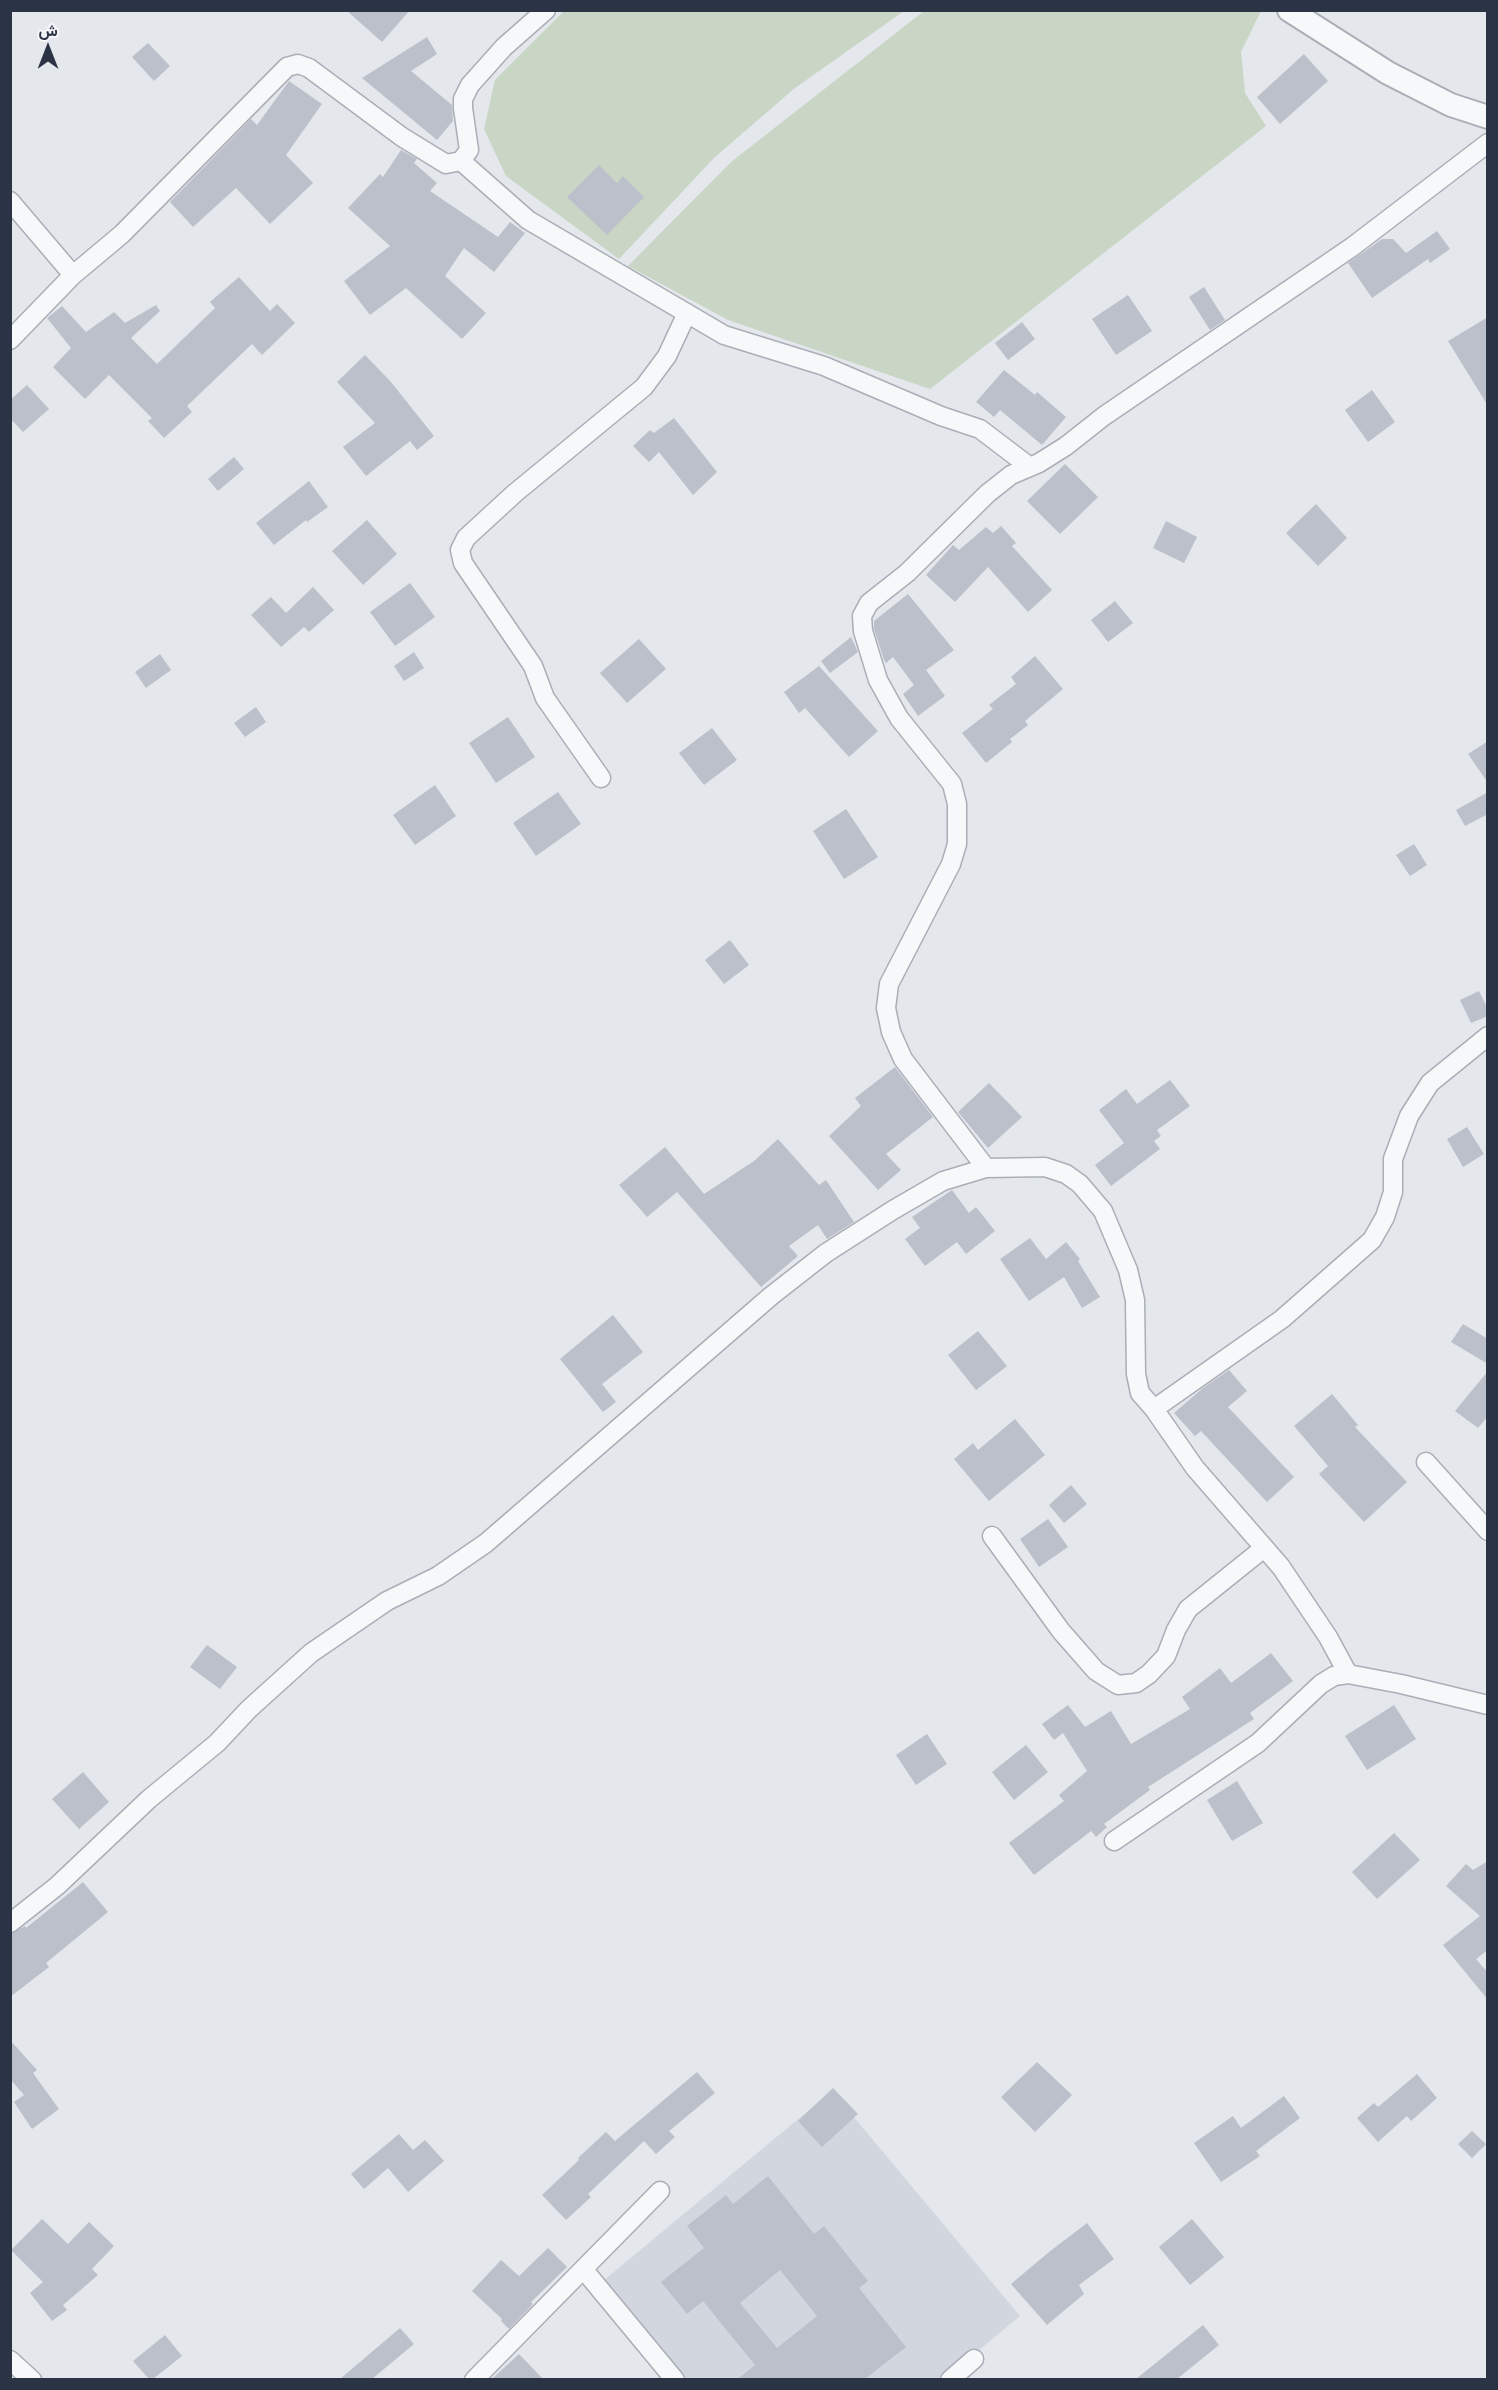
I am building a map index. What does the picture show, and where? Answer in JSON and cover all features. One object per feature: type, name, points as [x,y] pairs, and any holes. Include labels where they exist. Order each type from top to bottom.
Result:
[{"type":"street","points":[[10,340],[74,275],[122,234],[287,67],[298,64],[309,68],[402,137],[446,164],[461,161],[469,150],[463,99],[470,85],[504,47],[546,10]]},
{"type":"street","points":[[1289,10],[1388,73],[1451,105],[1488,117]]},
{"type":"street","points":[[986,1168],[903,1059],[891,1032],[886,1008],[890,984],[951,864],[957,844],[957,804],[952,784],[899,718],[878,680],[863,631],[862,616],[869,603],[907,573],[987,494],[1011,475],[1066,446],[1104,416],[1352,247],[1488,143]]},
{"type":"street","points":[[461,161],[528,220],[724,335],[824,366],[941,416],[980,429],[1030,467]]},
{"type":"street","points":[[10,201],[74,275]]},
{"type":"street","points":[[601,778],[544,698],[533,666],[463,563],[460,550],[466,538],[515,493],[644,387],[667,356],[687,313]]},
{"type":"street","points":[[1154,1409],[1282,1319],[1372,1240],[1385,1217],[1393,1192],[1394,1159],[1408,1116],[1430,1083],[1488,1036]]},
{"type":"street","points":[[10,1923],[57,1886],[149,1799],[217,1743],[249,1709],[311,1653],[387,1601],[438,1576],[486,1543],[771,1296],[826,1253],[893,1210],[944,1181],[986,1168],[1045,1167],[1066,1174],[1080,1184],[1102,1211],[1128,1270],[1135,1300],[1136,1374],[1140,1393],[1154,1409],[1195,1468],[1281,1567],[1322,1627],[1348,1674]]},
{"type":"street","points":[[1426,1462],[1488,1531]]},
{"type":"street","points":[[992,1536],[1060,1631],[1096,1671],[1118,1684],[1136,1683],[1149,1674],[1166,1656],[1176,1630],[1188,1609],[1264,1548]]},
{"type":"street","points":[[1114,1841],[1258,1743],[1321,1684],[1334,1676],[1348,1674],[1488,1705]]},
{"type":"street","points":[[474,2379],[660,2191]]},
{"type":"street","points":[[584,2270],[675,2379]]},
{"type":"street","points":[[950,2379],[974,2359]]},
{"type":"street","points":[[10,2360],[32,2379]]},
{"type":"shaded area","points":[[832,2091],[1020,2316],[944,2379],[685,2379],[603,2281]]},
{"type":"green space","points":[[564,11],[904,11],[795,88],[715,157],[619,259],[506,176],[484,129],[495,80]]},
{"type":"green space","points":[[924,11],[1261,11],[1241,52],[1245,93],[1266,126],[930,389],[728,320],[628,266],[731,162]]},
{"type":"building","points":[[346,10],[410,10],[382,42]]},
{"type":"building","points":[[427,37],[437,54],[411,71],[452,105],[453,121],[437,140],[362,78]]},
{"type":"building","points":[[148,43],[170,66],[154,81],[132,57]]},
{"type":"building","points":[[1304,54],[1328,81],[1280,124],[1257,97]]},
{"type":"building","points":[[289,81],[322,104],[286,155],[313,183],[270,224],[236,188],[193,227],[170,202],[251,119],[257,125]]},
{"type":"building","points":[[401,150],[417,159],[414,163],[437,183],[430,191],[498,237],[510,222],[525,233],[494,272],[464,248],[445,276],[486,313],[462,339],[406,288],[370,315],[344,281],[390,246],[348,208],[380,174],[383,177]]},
{"type":"building","points":[[599,165],[617,183],[623,176],[644,197],[607,235],[567,197]]},
{"type":"building","points":[[1437,231],[1450,249],[1430,263],[1428,259],[1372,298],[1348,263],[1382,239],[1393,239],[1406,253]]},
{"type":"building","points":[[239,277],[270,311],[277,304],[295,323],[262,355],[252,344],[187,406],[192,412],[164,438],[148,421],[152,418],[109,375],[85,399],[53,367],[71,348],[47,318],[62,306],[86,332],[114,312],[125,323],[156,305],[160,311],[131,338],[157,364],[215,308],[210,302]]},
{"type":"building","points":[[1204,287],[1225,320],[1210,330],[1189,297]]},
{"type":"building","points":[[1128,295],[1152,331],[1116,355],[1092,319]]},
{"type":"building","points":[[1488,317],[1488,406],[1448,341]]},
{"type":"building","points":[[1022,322],[1035,339],[1008,360],[995,343]]},
{"type":"building","points":[[365,355],[391,382],[434,436],[417,450],[410,441],[366,476],[343,447],[375,423],[337,382]]},
{"type":"building","points":[[1004,370],[1035,395],[1037,392],[1066,417],[1042,445],[1000,410],[994,417],[976,402]]},
{"type":"building","points":[[27,385],[49,409],[23,432],[10,418],[10,400]]},
{"type":"building","points":[[1372,390],[1395,422],[1368,442],[1345,410]]},
{"type":"building","points":[[674,418],[717,472],[693,495],[659,452],[649,462],[633,446],[650,430],[654,433]]},
{"type":"building","points":[[234,457],[244,469],[218,491],[208,479]]},
{"type":"building","points":[[1065,464],[1098,497],[1060,534],[1027,501]]},
{"type":"building","points":[[309,481],[328,507],[307,522],[306,520],[274,545],[256,523]]},
{"type":"building","points":[[1316,504],[1347,538],[1318,566],[1286,533]]},
{"type":"building","points":[[367,520],[397,554],[363,585],[332,551]]},
{"type":"building","points":[[1166,521],[1197,537],[1184,563],[1153,548]]},
{"type":"building","points":[[1001,526],[1016,543],[1012,546],[1052,590],[1028,612],[988,567],[955,602],[926,575],[953,545],[959,550],[986,527],[993,533]]},
{"type":"building","points":[[410,583],[435,617],[395,646],[370,612]]},
{"type":"building","points":[[313,587],[334,610],[309,632],[304,627],[281,647],[251,615],[271,597],[286,613]]},
{"type":"building","points":[[908,594],[954,650],[926,670],[945,696],[918,716],[903,694],[914,685],[893,657],[886,663],[874,629],[874,621]]},
{"type":"building","points":[[1115,601],[1133,623],[1108,642],[1091,620]]},
{"type":"building","points":[[851,637],[858,652],[830,673],[821,661]]},
{"type":"building","points":[[639,639],[666,669],[627,703],[600,673]]},
{"type":"building","points":[[414,652],[424,668],[404,681],[394,666]]},
{"type":"building","points":[[160,654],[171,670],[146,688],[135,672]]},
{"type":"building","points":[[1035,656],[1063,689],[1025,721],[1028,725],[1010,739],[1012,742],[986,763],[962,733],[993,709],[989,705],[1016,684],[1011,677]]},
{"type":"building","points":[[819,666],[878,731],[849,757],[805,708],[799,713],[784,692]]},
{"type":"building","points":[[256,707],[266,722],[245,737],[234,723]]},
{"type":"building","points":[[508,717],[535,757],[496,783],[469,743]]},
{"type":"building","points":[[712,728],[737,760],[704,785],[679,753]]},
{"type":"building","points":[[1488,741],[1488,783],[1468,754]]},
{"type":"building","points":[[435,785],[456,816],[415,845],[393,815]]},
{"type":"building","points":[[558,792],[581,824],[536,856],[513,823]]},
{"type":"building","points":[[1488,792],[1488,814],[1465,826],[1456,810]]},
{"type":"building","points":[[846,809],[878,857],[844,879],[813,831]]},
{"type":"building","points":[[1414,844],[1427,865],[1410,876],[1396,855]]},
{"type":"building","points":[[730,940],[749,965],[724,984],[705,960]]},
{"type":"building","points":[[1479,991],[1488,1009],[1488,1016],[1471,1023],[1460,1000]]},
{"type":"building","points":[[895,1067],[933,1117],[886,1154],[901,1170],[878,1190],[829,1136],[861,1106],[855,1098]]},
{"type":"building","points":[[1170,1080],[1190,1106],[1157,1130],[1161,1136],[1154,1141],[1160,1149],[1111,1186],[1095,1165],[1124,1143],[1099,1110],[1126,1089],[1137,1104]]},
{"type":"building","points":[[989,1083],[1022,1117],[988,1148],[958,1112]]},
{"type":"building","points":[[1467,1127],[1484,1154],[1463,1167],[1447,1139]]},
{"type":"building","points":[[778,1139],[819,1185],[826,1180],[854,1222],[827,1239],[818,1225],[789,1246],[798,1256],[761,1287],[677,1192],[647,1217],[619,1185],[665,1147],[704,1194],[754,1161]]},
{"type":"building","points":[[952,1190],[969,1213],[976,1207],[995,1231],[966,1254],[957,1242],[925,1266],[905,1239],[920,1228],[912,1217]]},
{"type":"building","points":[[1030,1238],[1046,1259],[1066,1242],[1080,1259],[1078,1261],[1100,1297],[1082,1308],[1064,1277],[1029,1301],[1000,1259]]},
{"type":"building","points":[[613,1315],[643,1352],[602,1384],[616,1402],[603,1412],[560,1359]]},
{"type":"building","points":[[1463,1324],[1488,1339],[1488,1364],[1451,1342]]},
{"type":"building","points":[[978,1331],[1007,1366],[976,1390],[948,1355]]},
{"type":"building","points":[[1229,1370],[1247,1391],[1228,1407],[1294,1477],[1267,1502],[1201,1431],[1195,1436],[1174,1413],[1203,1388]]},
{"type":"building","points":[[1488,1371],[1488,1416],[1478,1428],[1455,1411]]},
{"type":"building","points":[[1332,1394],[1358,1425],[1355,1427],[1407,1482],[1364,1522],[1319,1474],[1328,1466],[1294,1426]]},
{"type":"building","points":[[1015,1419],[1045,1455],[989,1501],[954,1459],[973,1443],[978,1450]]},
{"type":"building","points":[[1071,1485],[1087,1504],[1064,1523],[1049,1505]]},
{"type":"building","points":[[1048,1519],[1068,1547],[1039,1567],[1020,1539]]},
{"type":"building","points":[[207,1645],[237,1667],[220,1689],[190,1667]]},
{"type":"building","points":[[1271,1653],[1293,1681],[1250,1713],[1254,1719],[1148,1787],[1150,1790],[1104,1824],[1107,1827],[1096,1837],[1091,1831],[1034,1875],[1009,1843],[1064,1801],[1059,1795],[1087,1771],[1063,1733],[1054,1740],[1042,1724],[1068,1705],[1085,1727],[1111,1711],[1131,1744],[1190,1709],[1182,1697],[1220,1668],[1231,1683]]},
{"type":"building","points":[[1394,1705],[1416,1739],[1367,1770],[1345,1736]]},
{"type":"building","points":[[927,1734],[947,1764],[916,1785],[896,1755]]},
{"type":"building","points":[[1026,1745],[1048,1772],[1014,1800],[992,1772]]},
{"type":"building","points":[[83,1772],[109,1802],[79,1829],[52,1799]]},
{"type":"building","points":[[1237,1781],[1263,1823],[1232,1841],[1207,1800]]},
{"type":"building","points":[[1394,1833],[1420,1860],[1377,1899],[1352,1872]]},
{"type":"building","points":[[1488,1861],[1488,1950],[1476,1959],[1488,1973],[1488,2000],[1443,1945],[1480,1916],[1446,1886],[1466,1864],[1473,1870]]},
{"type":"building","points":[[83,1882],[108,1912],[46,1963],[49,1967],[10,1997],[10,1934],[25,1926],[26,1928]]},
{"type":"building","points":[[10,2040],[37,2070],[33,2073],[59,2109],[32,2129],[14,2102],[24,2095],[10,2079]]},
{"type":"building","points":[[1037,2062],[1072,2095],[1035,2132],[1001,2097]]},
{"type":"building","points":[[697,2072],[715,2093],[669,2131],[675,2137],[656,2154],[644,2141],[588,2194],[591,2197],[566,2220],[542,2195],[606,2132],[615,2141]]},
{"type":"building","points":[[1417,2074],[1437,2098],[1411,2121],[1407,2116],[1378,2142],[1357,2118],[1374,2103],[1378,2107]]},
{"type":"building","points":[[833,2088],[858,2114],[822,2147],[798,2121]]},
{"type":"building","points":[[1284,2096],[1300,2118],[1256,2151],[1260,2156],[1221,2182],[1194,2143],[1233,2116],[1241,2128]]},
{"type":"building","points":[[1472,2131],[1486,2144],[1472,2158],[1458,2144]]},
{"type":"building","points":[[399,2134],[413,2150],[425,2140],[444,2161],[408,2192],[388,2168],[364,2189],[351,2174]]},
{"type":"building","points":[[768,2176],[814,2234],[824,2226],[868,2281],[859,2288],[906,2347],[865,2379],[738,2379],[755,2365],[703,2301],[687,2314],[661,2282],[704,2248],[687,2226],[726,2195],[733,2204]],"holes":[[[780,2270],[817,2316],[777,2348],[740,2303]]]},
{"type":"building","points":[[42,2219],[68,2244],[89,2222],[114,2246],[92,2269],[98,2275],[63,2305],[67,2310],[52,2321],[30,2293],[43,2282],[11,2250]]},
{"type":"building","points":[[1192,2219],[1224,2257],[1190,2285],[1159,2247]]},
{"type":"building","points":[[1087,2223],[1114,2259],[1079,2285],[1084,2294],[1047,2325],[1011,2284]]},
{"type":"building","points":[[548,2248],[567,2267],[531,2302],[533,2304],[509,2329],[501,2321],[502,2319],[472,2291],[501,2260],[519,2276]]},
{"type":"building","points":[[1203,2325],[1219,2345],[1177,2379],[1136,2379]]},
{"type":"building","points":[[400,2328],[414,2344],[372,2379],[340,2379]]},
{"type":"building","points":[[165,2335],[182,2356],[153,2379],[149,2379],[133,2361]]},
{"type":"building","points":[[519,2354],[543,2379],[492,2379]]}]
